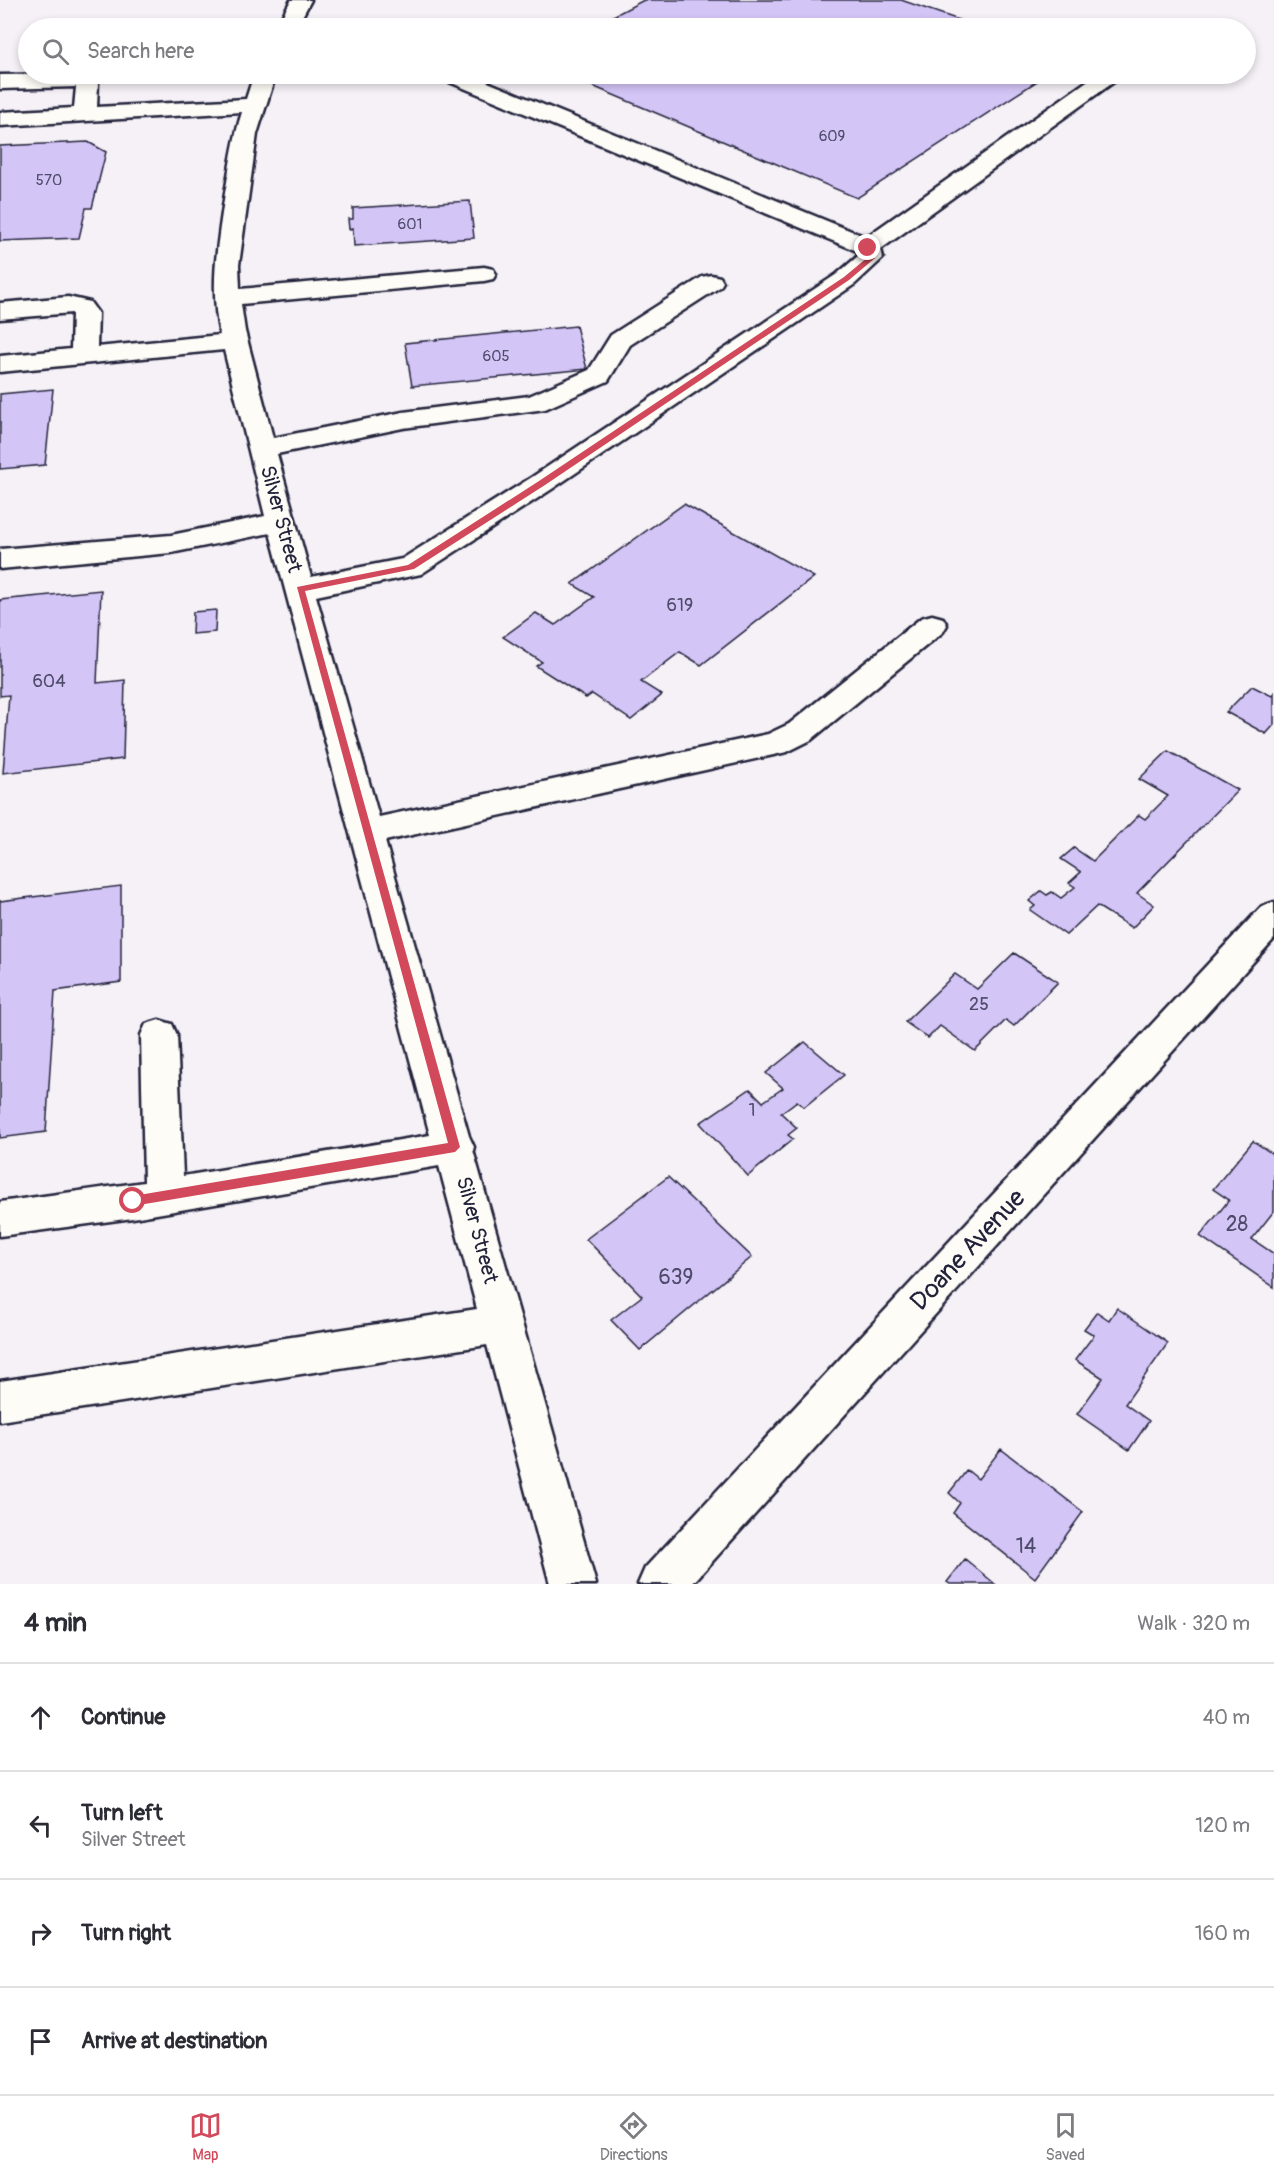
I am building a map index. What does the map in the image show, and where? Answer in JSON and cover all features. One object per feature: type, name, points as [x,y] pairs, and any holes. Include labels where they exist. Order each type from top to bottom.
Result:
[{"type":"street","points":[[291,18],[301,0]]},
{"type":"street","points":[[0,82],[18,82]]},
{"type":"street","points":[[85,114],[87,84]]},
{"type":"street","name":"Silver Street","points":[[261,84],[254,105],[238,180],[227,265],[227,298],[234,341],[281,522],[455,1147],[573,1584]]},
{"type":"street","points":[[474,84],[868,248]]},
{"type":"street","points":[[868,248],[1096,84]]},
{"type":"street","points":[[0,119],[254,105]]},
{"type":"street","points":[[300,589],[411,567],[542,483],[846,279],[871,258],[868,248]]},
{"type":"street","points":[[227,298],[484,274]]},
{"type":"street","points":[[262,449],[403,420],[535,403],[599,375],[620,340],[711,282]]},
{"type":"street","points":[[0,311],[68,305],[81,307],[85,312],[84,356]]},
{"type":"street","points":[[0,364],[234,341]]},
{"type":"street","points":[[0,560],[171,544],[281,522]]},
{"type":"street","points":[[368,832],[776,744],[800,732],[932,625]]},
{"type":"street","name":"Doane Avenue","points":[[662,1584],[1274,916]]},
{"type":"street","points":[[159,1035],[164,1195]]},
{"type":"street","points":[[0,1219],[164,1195],[455,1147]]},
{"type":"street","points":[[0,1401],[503,1324]]},
{"type":"building","points":[[644,0],[901,0],[953,18],[609,18]]},
{"type":"building","points":[[588,84],[1033,84],[857,198]]},
{"type":"building","points":[[88,142],[106,152],[92,208],[86,208],[79,238],[0,241],[0,146]]},
{"type":"building","points":[[470,201],[474,238],[354,246],[353,228],[349,229],[348,219],[353,219],[353,208]]},
{"type":"building","points":[[576,326],[587,369],[412,386],[405,343]]},
{"type":"building","points":[[53,389],[45,465],[0,469],[0,394]]},
{"type":"building","points":[[684,504],[814,577],[701,665],[680,652],[641,682],[662,695],[631,720],[592,694],[586,698],[536,666],[542,662],[503,637],[536,613],[555,625],[594,597],[572,584]]},
{"type":"building","points":[[101,590],[97,683],[125,680],[123,759],[3,773],[9,695],[0,696],[0,600]]},
{"type":"building","points":[[216,610],[215,632],[192,634],[193,612]]},
{"type":"building","points":[[1252,686],[1272,696],[1274,693],[1274,725],[1266,734],[1226,712]]},
{"type":"building","points":[[1168,751],[1238,790],[1137,893],[1154,905],[1132,928],[1097,906],[1066,935],[1030,910],[1035,906],[1029,901],[1041,891],[1047,895],[1052,892],[1061,898],[1075,887],[1069,883],[1081,872],[1061,859],[1074,848],[1093,861],[1139,815],[1145,819],[1168,796],[1139,779]]},
{"type":"building","points":[[121,886],[121,982],[55,991],[46,1132],[0,1138],[0,901]]},
{"type":"building","points":[[1014,953],[1058,982],[1014,1026],[1006,1020],[975,1051],[940,1026],[928,1038],[905,1022],[955,974],[977,989]]},
{"type":"building","points":[[805,1042],[844,1075],[804,1107],[797,1101],[781,1113],[797,1128],[788,1135],[793,1139],[748,1176],[700,1123],[750,1089],[763,1102],[783,1088],[766,1073]]},
{"type":"building","points":[[1253,1141],[1274,1155],[1274,1211],[1252,1239],[1274,1254],[1274,1287],[1200,1236],[1229,1200],[1213,1189]]},
{"type":"building","points":[[668,1177],[752,1257],[640,1350],[611,1320],[642,1296],[586,1239]]},
{"type":"building","points":[[1117,1308],[1168,1343],[1125,1404],[1149,1421],[1129,1450],[1077,1414],[1103,1378],[1075,1360],[1094,1335],[1084,1329],[1097,1312],[1109,1320]]},
{"type":"building","points":[[1001,1449],[1083,1512],[1035,1578],[953,1513],[960,1503],[949,1493],[967,1470],[978,1479]]},
{"type":"building","points":[[965,1559],[995,1584],[950,1584],[947,1582]]},
{"type":"route","points":[[133,1201],[455,1147],[300,589],[411,567],[542,483],[846,279],[871,258],[868,248]]}]
